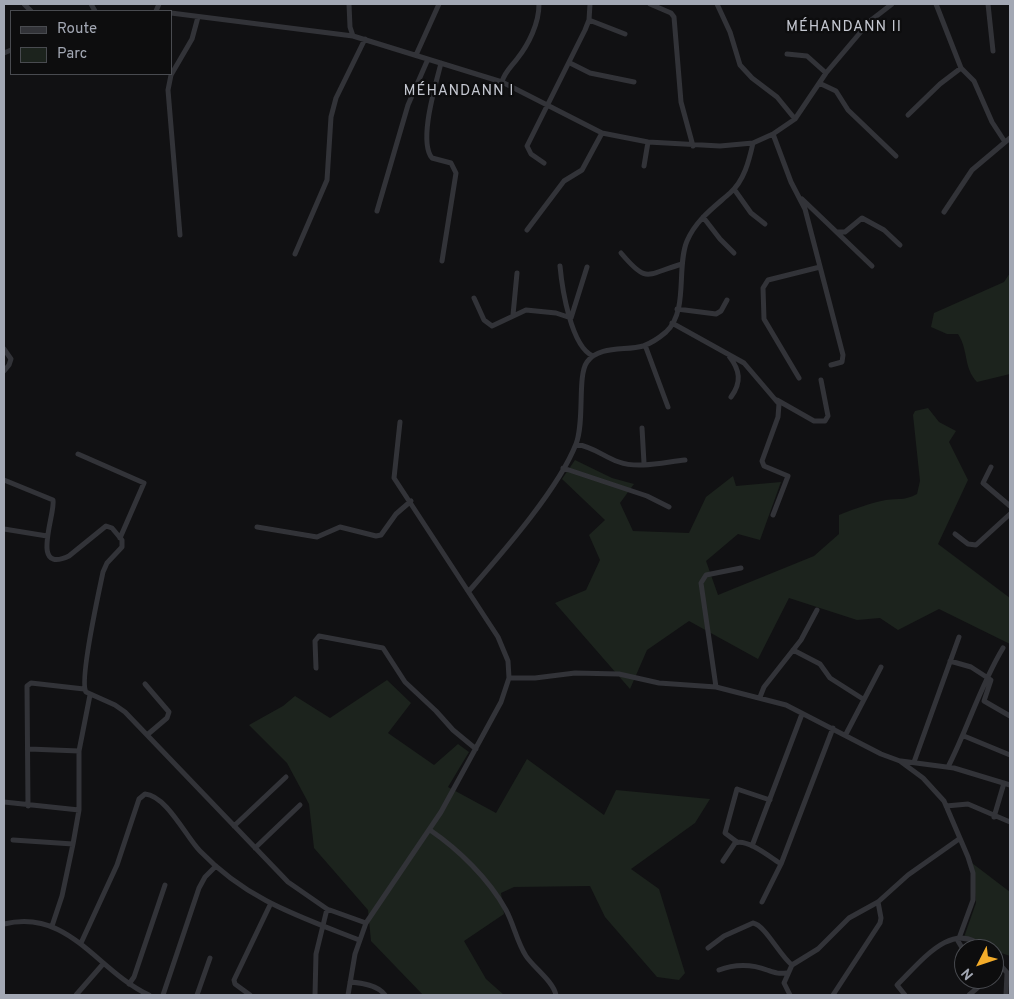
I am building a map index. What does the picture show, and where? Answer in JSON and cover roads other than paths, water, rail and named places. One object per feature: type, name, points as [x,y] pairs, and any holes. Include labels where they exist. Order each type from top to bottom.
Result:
[{"type":"street","points":[[349,4],[350,27],[353,36]]},
{"type":"street","points":[[416,55],[439,4]]},
{"type":"street","points":[[502,82],[504,74],[526,46],[538,18],[539,4]]},
{"type":"street","points":[[544,163],[531,154],[527,146],[570,63],[589,20],[590,4]]},
{"type":"street","points":[[650,4],[671,13],[674,18],[681,102],[693,146]]},
{"type":"street","points":[[717,4],[730,32],[740,64],[752,78],[777,97],[795,119]]},
{"type":"street","points":[[172,13],[353,36],[502,82],[549,104],[602,133],[648,142],[693,146],[729,146],[753,143],[773,134],[795,119],[826,73],[870,21],[892,4]]},
{"type":"street","points":[[936,4],[962,68],[974,81],[992,122],[1005,142]]},
{"type":"street","points":[[988,4],[993,51]]},
{"type":"street","points":[[172,74],[192,39],[198,16]]},
{"type":"street","points":[[589,20],[625,34]]},
{"type":"street","points":[[295,254],[327,180],[331,117],[336,98],[365,40]]},
{"type":"street","points":[[787,54],[807,56],[826,73]]},
{"type":"street","points":[[377,211],[408,105],[428,59]]},
{"type":"street","points":[[570,63],[590,73],[634,82]]},
{"type":"street","points":[[441,64],[431,106],[426,146],[432,158],[451,163],[456,173],[442,261]]},
{"type":"street","points":[[908,115],[940,84],[962,68]]},
{"type":"street","points":[[172,75],[168,90],[180,235]]},
{"type":"street","points":[[819,83],[836,92],[848,110],[896,156]]},
{"type":"street","points":[[527,230],[564,181],[582,170],[602,133]]},
{"type":"street","points":[[773,134],[811,228],[844,359],[842,362],[831,365]]},
{"type":"street","points":[[944,212],[972,170],[1010,138]]},
{"type":"street","points":[[644,166],[648,142]]},
{"type":"street","points":[[468,591],[522,526],[563,468],[576,444],[583,411],[583,368],[593,356],[615,349],[644,346],[660,336],[672,323],[677,309],[686,244],[703,217],[734,189],[748,164],[753,143]]},
{"type":"street","points":[[734,189],[751,213],[765,224]]},
{"type":"street","points":[[799,197],[872,266]]},
{"type":"street","points":[[703,217],[720,240],[734,253]]},
{"type":"street","points":[[838,232],[845,232],[862,218],[884,230],[900,245]]},
{"type":"street","points":[[621,253],[638,273],[645,276],[682,264]]},
{"type":"street","points":[[560,266],[562,289],[571,318],[582,348],[593,356]]},
{"type":"street","points":[[571,318],[587,267]]},
{"type":"street","points":[[799,378],[766,325],[762,314],[763,288],[768,280],[820,267]]},
{"type":"street","points":[[513,315],[517,273]]},
{"type":"street","points":[[474,298],[484,320],[492,326],[526,310],[541,310],[571,318]]},
{"type":"street","points":[[677,309],[716,314],[721,311],[727,300]]},
{"type":"street","points":[[672,323],[744,363],[776,400],[780,408],[762,461],[764,466],[784,474],[788,478],[773,515]]},
{"type":"street","points":[[644,346],[668,407]]},
{"type":"street","points":[[4,349],[11,359],[4,371]]},
{"type":"street","points":[[728,355],[739,375],[739,383],[731,397]]},
{"type":"street","points":[[776,400],[814,421],[825,421],[828,416],[821,380]]},
{"type":"street","points":[[348,995],[359,940],[366,923],[430,830],[501,702],[509,678],[508,661],[498,637],[393,474],[400,422]]},
{"type":"street","points":[[642,428],[644,464]]},
{"type":"street","points":[[576,444],[597,449],[619,462],[644,464],[684,460]]},
{"type":"street","points":[[78,454],[144,483],[120,538]]},
{"type":"street","points":[[992,467],[983,482],[1010,506]]},
{"type":"street","points":[[563,468],[647,496],[669,507]]},
{"type":"street","points":[[4,480],[53,500],[54,509],[47,536],[46,550],[53,558],[63,559],[78,551],[106,526],[112,528],[120,538],[122,547],[107,563],[103,572],[85,666],[84,689]]},
{"type":"street","points":[[257,527],[317,537],[340,527],[376,536],[381,535],[396,514],[411,501]]},
{"type":"street","points":[[955,534],[968,544],[976,545],[1010,514]]},
{"type":"street","points":[[4,529],[47,536]]},
{"type":"street","points":[[716,687],[701,582],[706,575],[741,568]]},
{"type":"street","points":[[760,697],[764,687],[801,640],[817,610]]},
{"type":"street","points":[[316,668],[314,641],[319,636],[383,648],[405,682],[453,730],[476,749]]},
{"type":"street","points":[[914,762],[958,637]]},
{"type":"street","points":[[948,767],[964,736],[986,678],[1002,648]]},
{"type":"street","points":[[793,650],[820,664],[830,678],[863,699]]},
{"type":"street","points":[[950,662],[971,667],[991,680],[984,702],[1010,716]]},
{"type":"street","points":[[846,734],[881,667]]},
{"type":"street","points":[[509,678],[535,678],[575,673],[619,674],[659,683],[716,687],[760,697],[786,705],[846,734],[881,754],[900,761],[948,767],[1007,784],[994,816]]},
{"type":"street","points":[[28,806],[27,686],[31,683],[84,689],[90,695],[120,708],[288,882],[327,909],[366,923]]},
{"type":"street","points":[[146,684],[169,712],[167,718],[147,735]]},
{"type":"street","points":[[52,926],[62,896],[79,810],[78,751],[90,695]]},
{"type":"street","points":[[752,846],[802,714]]},
{"type":"street","points":[[762,902],[782,864],[833,728]]},
{"type":"street","points":[[964,736],[1010,755]]},
{"type":"street","points":[[29,750],[78,751]]},
{"type":"street","points":[[900,761],[923,778],[946,806],[968,857],[973,873],[973,900],[959,939]]},
{"type":"street","points":[[234,826],[286,777]]},
{"type":"street","points":[[770,800],[737,789],[725,833],[737,842],[752,846],[782,864]]},
{"type":"street","points":[[81,943],[117,865],[142,796],[149,794],[159,800],[199,851],[216,866],[270,905],[359,940]]},
{"type":"street","points":[[4,802],[79,810]]},
{"type":"street","points":[[946,806],[968,804],[1010,822]]},
{"type":"street","points":[[255,848],[300,806]]},
{"type":"street","points":[[430,830],[466,861],[494,893],[505,909],[525,954],[553,987],[556,995]]},
{"type":"street","points":[[790,995],[784,988],[787,973],[792,965],[818,949],[848,918],[878,902],[908,875],[959,839]]},
{"type":"street","points":[[13,840],[73,844]]},
{"type":"street","points":[[723,861],[737,842]]},
{"type":"street","points":[[163,995],[199,888],[205,877],[216,866]]},
{"type":"street","points":[[129,984],[134,977],[165,885]]},
{"type":"street","points":[[833,995],[880,923],[878,902]]},
{"type":"street","points":[[250,995],[235,984],[234,980],[270,905]]},
{"type":"street","points":[[315,995],[316,954],[327,909]]},
{"type":"street","points":[[4,924],[20,920],[52,926],[81,943],[103,964],[129,984],[149,995]]},
{"type":"street","points":[[708,948],[740,927],[757,923],[778,952],[792,965]]},
{"type":"street","points":[[905,995],[897,985],[937,947],[960,936],[968,939]]},
{"type":"street","points":[[197,995],[210,958]]},
{"type":"street","points":[[76,995],[103,964]]},
{"type":"street","points":[[719,970],[733,964],[767,969],[777,974],[787,973]]},
{"type":"street","points":[[1006,995],[1009,974]]},
{"type":"street","points":[[350,982],[363,983],[378,988],[385,995]]},
{"type":"district","name":"MÉHANDANN II","points":[[844,28]]},
{"type":"district","name":"MÉHANDANN I","points":[[459,92]]}]
